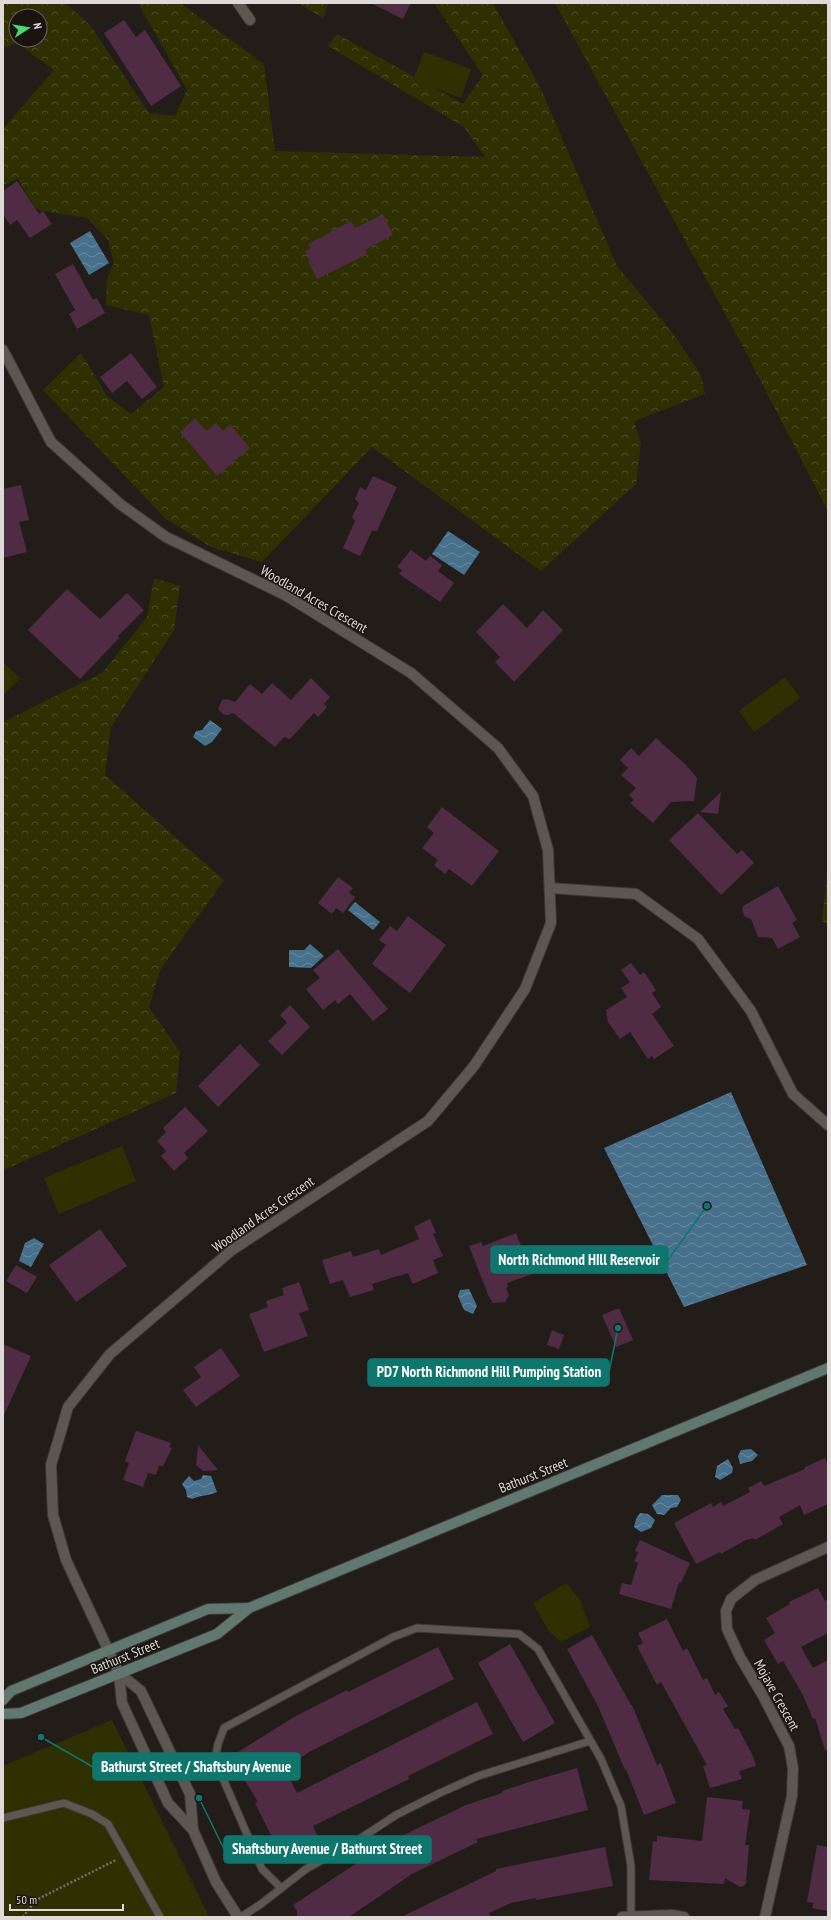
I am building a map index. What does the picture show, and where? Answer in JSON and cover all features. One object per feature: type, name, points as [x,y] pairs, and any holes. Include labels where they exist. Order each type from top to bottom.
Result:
[{"type":"main road","name":"Bathurst Street","points":[[3,1714],[21,1713],[217,1634],[250,1608],[828,1368]]},
{"type":"main road","name":"Bathurst Street","points":[[3,1700],[11,1691],[208,1609],[250,1608]]},
{"type":"street","points":[[238,3],[250,20]]},
{"type":"street","name":"Woodland Acres Crescent","points":[[3,350],[51,442],[120,504],[166,537],[285,595],[411,673],[498,748],[533,796],[548,850],[551,923],[525,989],[474,1066],[428,1120],[232,1250],[110,1354],[68,1407],[51,1465],[52,1515],[66,1560],[120,1674]]},
{"type":"street","points":[[550,888],[636,894],[698,939],[751,1011],[793,1094],[828,1126]]},
{"type":"street","name":"Mojave Crescent","points":[[765,1917],[792,1796],[793,1768],[789,1746],[763,1696],[740,1657],[727,1629],[726,1611],[731,1599],[755,1580],[828,1547]]},
{"type":"street","points":[[120,1674],[142,1691],[190,1794],[193,1830]]},
{"type":"street","points":[[120,1674],[122,1703],[168,1803],[193,1830],[216,1882],[239,1917]]},
{"type":"street","points":[[626,1916],[672,1915],[684,1917]]},
{"type":"lane","points":[[281,1888],[262,1869],[215,1760],[218,1744],[224,1728],[393,1637],[417,1628],[519,1634],[538,1649],[601,1759],[621,1806],[631,1866],[626,1916]]},
{"type":"lane","points":[[239,1917],[306,1869],[361,1838],[396,1815],[478,1776],[590,1741]]},
{"type":"lane","points":[[3,1818],[64,1803],[92,1814],[108,1824],[160,1917]]},
{"type":"path","points":[[23,1917],[36,1900],[126,1855]]},
{"type":"green space","points":[[3,3],[65,3],[90,25],[149,113],[175,116],[187,90],[138,3],[180,3],[264,64],[275,151],[485,157],[464,127],[328,46],[337,34],[463,104],[483,75],[434,3],[493,3],[541,89],[617,266],[672,332],[701,375],[705,394],[634,421],[641,443],[636,484],[541,571],[372,447],[262,562],[211,547],[166,519],[43,390],[81,353],[107,396],[131,414],[164,387],[149,315],[106,305],[107,279],[114,263],[108,240],[87,218],[43,211],[35,208],[18,179],[3,185],[3,129],[54,70],[24,48],[48,48],[48,8],[8,8],[8,46],[3,48]]},
{"type":"green space","points":[[298,3],[328,3],[323,18]]},
{"type":"green space","points":[[555,3],[828,3],[828,511],[740,341]]},
{"type":"green space","points":[[424,52],[471,69],[461,98],[413,80]]},
{"type":"green space","points":[[154,578],[180,586],[174,630],[111,727],[105,775],[224,880],[160,970],[149,1007],[180,1052],[176,1093],[4,1170],[3,722],[102,673],[147,617]]},
{"type":"green space","points":[[3,662],[20,678],[3,696]]},
{"type":"green space","points":[[785,677],[800,698],[754,732],[739,711]]},
{"type":"green space","points":[[828,864],[828,925],[822,921]]},
{"type":"green space","points":[[122,1146],[136,1181],[59,1214],[44,1178]]},
{"type":"green space","points":[[566,1583],[580,1600],[590,1627],[561,1642],[549,1631],[533,1603]]},
{"type":"green space","points":[[112,1720],[209,1917],[3,1917],[3,1766]]},
{"type":"water","points":[[90,231],[109,263],[89,275],[70,243]]},
{"type":"water","points":[[448,531],[480,552],[464,575],[432,554]]},
{"type":"water","points":[[210,720],[222,729],[212,742],[205,746],[193,737],[196,731],[202,730]]},
{"type":"water","points":[[355,902],[380,922],[373,930],[348,910]]},
{"type":"water","points":[[310,944],[324,956],[311,968],[289,967],[289,950],[304,950]]},
{"type":"water","points":[[731,1092],[807,1265],[684,1307],[604,1148]]},
{"type":"water","points":[[34,1238],[44,1244],[31,1267],[19,1261],[25,1243]]},
{"type":"water","points":[[469,1289],[477,1306],[473,1314],[464,1310],[458,1296],[460,1290]]},
{"type":"water","points":[[751,1449],[758,1455],[752,1461],[740,1464],[738,1456],[741,1450]]},
{"type":"water","points":[[728,1459],[733,1468],[732,1473],[720,1480],[715,1477],[717,1466]]},
{"type":"water","points":[[203,1475],[211,1476],[217,1492],[192,1499],[187,1497],[186,1490],[182,1484],[189,1476],[194,1481],[201,1479]]},
{"type":"water","points":[[662,1495],[678,1495],[681,1500],[677,1507],[671,1508],[664,1515],[657,1514],[652,1505]]},
{"type":"water","points":[[640,1513],[648,1514],[655,1520],[651,1528],[641,1532],[634,1527],[636,1519]]},
{"type":"building","points":[[371,3],[411,3],[403,19]]},
{"type":"building","points":[[124,20],[136,37],[145,30],[181,86],[151,106],[104,33]]},
{"type":"building","points":[[17,181],[39,214],[43,211],[52,224],[30,238],[17,220],[10,225],[3,214],[3,191]]},
{"type":"building","points":[[383,214],[393,235],[365,250],[367,254],[317,279],[308,262],[310,261],[305,251],[311,248],[308,244],[351,221],[355,228]]},
{"type":"building","points":[[73,264],[93,300],[97,298],[105,313],[77,329],[69,314],[75,310],[55,274]]},
{"type":"building","points":[[131,353],[157,387],[142,399],[127,381],[112,393],[100,377]]},
{"type":"building","points":[[195,418],[206,431],[216,423],[223,431],[230,424],[250,448],[217,476],[180,432]]},
{"type":"building","points":[[373,476],[397,487],[377,531],[372,531],[360,556],[343,548],[355,521],[352,517],[359,503],[355,499],[360,487],[366,490]]},
{"type":"building","points":[[21,485],[29,520],[19,522],[27,552],[3,558],[3,489]]},
{"type":"building","points":[[411,550],[426,561],[430,556],[442,565],[438,571],[454,583],[440,602],[399,574],[402,570],[397,567]]},
{"type":"building","points":[[67,589],[100,619],[127,593],[144,610],[118,636],[119,638],[80,679],[28,630]]},
{"type":"building","points":[[503,604],[527,628],[543,610],[563,630],[514,682],[495,662],[500,657],[476,632]]},
{"type":"building","points":[[311,678],[330,697],[324,704],[327,707],[318,717],[314,713],[290,739],[284,737],[275,747],[233,713],[228,715],[223,714],[218,709],[222,700],[227,699],[235,702],[250,684],[262,694],[272,683],[291,700]]},
{"type":"building","points":[[656,738],[686,765],[697,778],[694,801],[671,802],[653,823],[630,803],[634,800],[629,795],[636,788],[621,775],[628,768],[620,760],[631,748],[639,756]]},
{"type":"building","points":[[721,792],[718,814],[700,812]]},
{"type":"building","points":[[442,807],[499,851],[472,886],[449,869],[445,874],[434,865],[438,860],[422,848],[434,833],[427,827]]},
{"type":"building","points":[[698,813],[737,854],[742,850],[754,863],[721,895],[669,840]]},
{"type":"building","points":[[338,877],[353,888],[349,893],[355,897],[343,913],[336,908],[332,914],[318,903]]},
{"type":"building","points":[[778,886],[797,920],[792,923],[800,937],[778,949],[772,938],[758,937],[751,919],[745,917],[742,910],[743,906]]},
{"type":"building","points":[[408,916],[446,945],[410,993],[372,964],[386,945],[379,940],[390,926],[397,931]]},
{"type":"building","points":[[338,949],[388,1009],[373,1021],[350,994],[338,1004],[335,1000],[323,1010],[306,989],[320,978],[313,970]]},
{"type":"building","points":[[631,963],[640,975],[644,972],[656,990],[652,993],[661,1007],[652,1014],[674,1046],[654,1059],[652,1056],[648,1059],[630,1032],[620,1039],[608,1022],[606,1010],[627,997],[621,988],[630,982],[621,970]]},
{"type":"building","points":[[290,1005],[310,1027],[282,1055],[268,1041],[287,1023],[280,1015]]},
{"type":"building","points":[[240,1044],[260,1065],[218,1107],[198,1086]]},
{"type":"building","points":[[185,1107],[208,1131],[184,1153],[188,1158],[174,1171],[161,1156],[166,1151],[157,1141],[166,1132],[163,1128]]},
{"type":"building","points":[[430,1219],[436,1233],[433,1234],[443,1256],[433,1260],[438,1273],[413,1284],[408,1273],[372,1284],[374,1290],[350,1297],[343,1280],[330,1284],[322,1260],[351,1251],[353,1257],[379,1249],[381,1255],[419,1239],[414,1227]]},
{"type":"building","points":[[100,1229],[127,1266],[76,1302],[49,1265]]},
{"type":"building","points":[[516,1233],[532,1274],[507,1283],[508,1287],[506,1288],[509,1295],[505,1302],[493,1303],[489,1297],[469,1246],[481,1242],[483,1246]]},
{"type":"building","points":[[16,1265],[37,1277],[27,1293],[6,1281]]},
{"type":"building","points":[[299,1282],[309,1310],[299,1313],[308,1336],[264,1352],[249,1314],[268,1307],[266,1301],[284,1295],[282,1288]]},
{"type":"building","points":[[619,1308],[633,1340],[616,1347],[602,1315]]},
{"type":"building","points":[[552,1330],[564,1335],[559,1349],[547,1345]]},
{"type":"building","points":[[3,1344],[31,1356],[3,1417]]},
{"type":"building","points":[[221,1348],[240,1376],[196,1407],[183,1390],[201,1377],[194,1367]]},
{"type":"building","points":[[136,1431],[171,1443],[169,1447],[172,1448],[163,1466],[159,1466],[156,1475],[148,1473],[143,1487],[123,1480],[129,1463],[125,1461]]},
{"type":"building","points":[[198,1445],[218,1470],[203,1471],[196,1465]]},
{"type":"building","points":[[825,1458],[828,1465],[828,1504],[804,1515],[800,1505],[779,1517],[783,1524],[755,1540],[754,1538],[746,1540],[721,1554],[720,1552],[696,1564],[674,1523],[711,1503],[713,1507],[721,1502],[723,1506],[750,1492],[748,1488],[761,1481],[764,1486],[805,1469],[805,1467]]},
{"type":"building","points":[[640,1540],[690,1563],[681,1583],[679,1582],[671,1609],[619,1594],[622,1583],[631,1585],[638,1563],[634,1561],[638,1553],[635,1550]]},
{"type":"building","points":[[818,1588],[825,1601],[828,1599],[828,1633],[801,1647],[813,1668],[828,1660],[828,1750],[825,1750],[815,1718],[813,1719],[803,1695],[783,1661],[778,1664],[764,1640],[775,1633],[766,1618],[790,1604],[789,1602]]},
{"type":"building","points":[[667,1619],[683,1651],[687,1648],[703,1680],[707,1678],[715,1695],[719,1692],[728,1706],[723,1709],[735,1729],[738,1728],[752,1754],[756,1766],[739,1771],[742,1779],[710,1788],[703,1766],[707,1765],[661,1682],[657,1685],[637,1646],[643,1643],[638,1633]]},
{"type":"building","points":[[592,1635],[632,1705],[657,1765],[661,1763],[676,1803],[644,1815],[626,1769],[625,1770],[598,1706],[567,1649]]},
{"type":"building","points":[[510,1644],[555,1723],[523,1742],[478,1663]]},
{"type":"building","points":[[438,1647],[454,1679],[311,1751],[284,1768],[297,1793],[477,1702],[493,1734],[408,1776],[409,1779],[313,1826],[319,1839],[282,1857],[255,1803],[258,1802],[234,1763],[221,1753],[238,1752],[294,1717]]},
{"type":"building","points":[[577,1768],[588,1810],[476,1839],[478,1842],[412,1874],[349,1917],[297,1917],[297,1911],[293,1905],[389,1842],[466,1805],[526,1783]]},
{"type":"building","points":[[707,1797],[743,1801],[742,1809],[750,1810],[745,1845],[749,1845],[746,1883],[744,1886],[740,1887],[725,1878],[724,1884],[649,1880],[653,1841],[657,1842],[657,1836],[702,1841]]},
{"type":"building","points":[[817,1845],[828,1847],[828,1911],[812,1908],[814,1903],[807,1902]]},
{"type":"building","points":[[605,1847],[613,1886],[511,1903],[489,1913],[491,1917],[401,1917],[496,1871],[496,1869]]},
{"type":"place","name":"North Richmond HIll Reservoir","points":[[707,1206]]},
{"type":"place","name":"PD7 North Richmond Hill Pumping Station","points":[[618,1328]]},
{"type":"place","name":"Bathurst Street / Shaftsbury Avenue","points":[[41,1737]]},
{"type":"place","name":"Shaftsbury Avenue / Bathurst Street","points":[[199,1798]]}]
